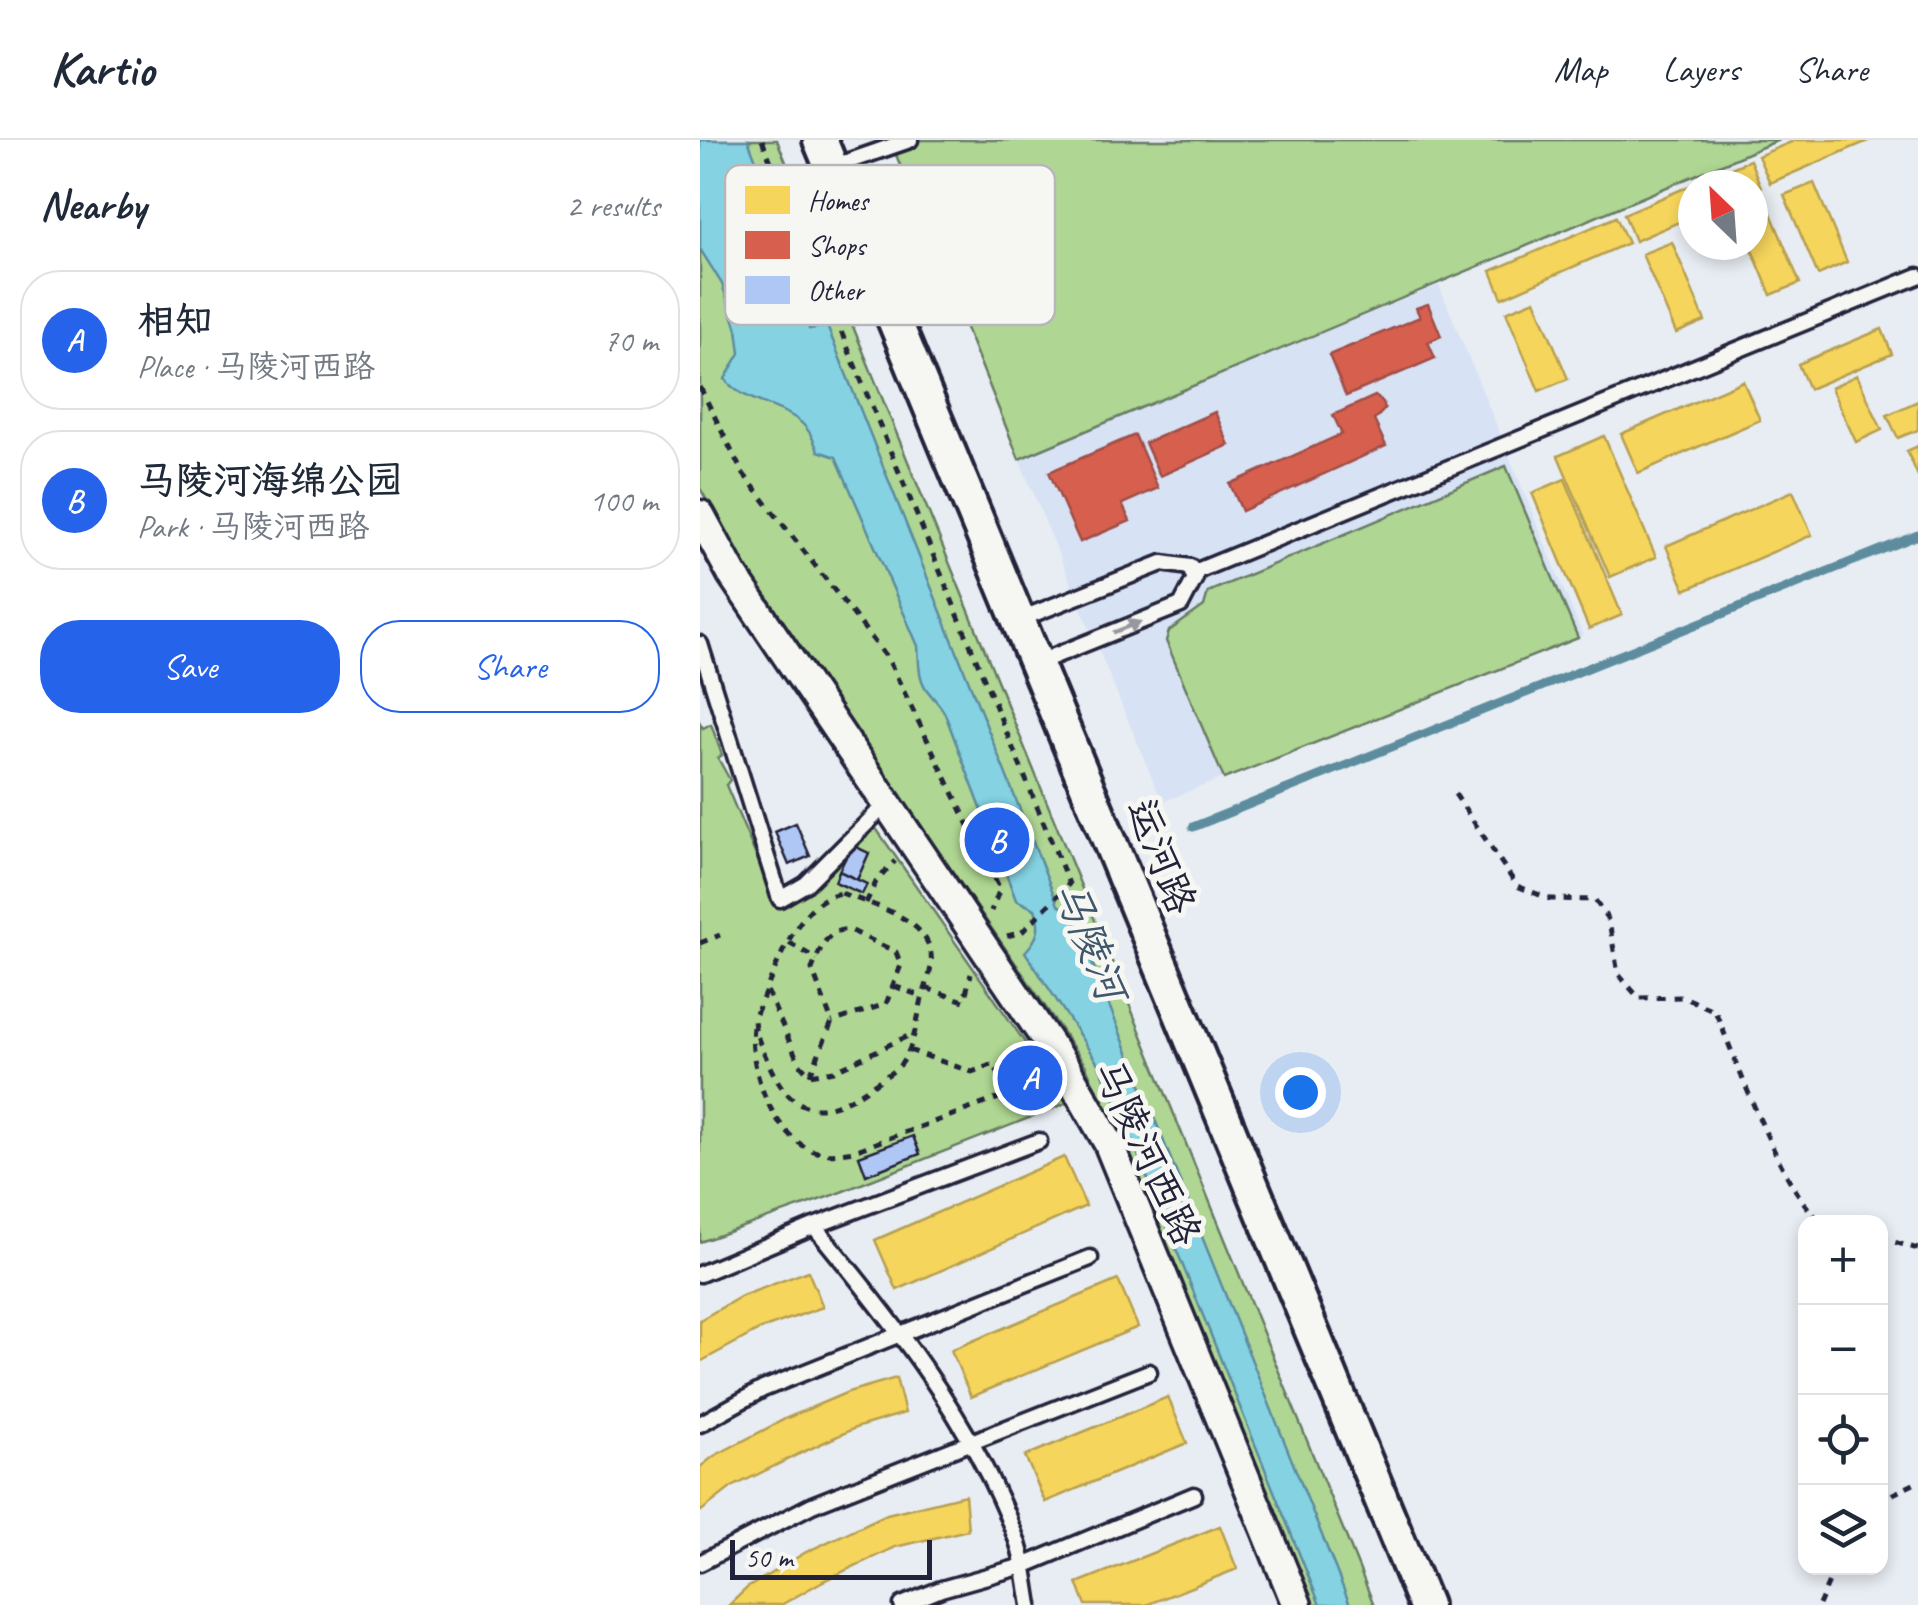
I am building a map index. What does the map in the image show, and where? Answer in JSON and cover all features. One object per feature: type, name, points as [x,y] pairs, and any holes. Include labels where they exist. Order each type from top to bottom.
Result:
[{"type":"street","name":"运河路","points":[[896,325],[1425,1605]]},
{"type":"street","name":"马陵河西路","points":[[700,516],[732,574],[1071,1078],[1108,1142],[1296,1605]]},
{"type":"lane","points":[[826,154],[910,140]]},
{"type":"lane","points":[[1192,573],[1918,276]]},
{"type":"lane","points":[[1018,620],[1162,562],[1190,567],[1195,578],[1181,604],[1036,663]]},
{"type":"lane","points":[[700,644],[780,898],[806,884],[886,804]]},
{"type":"lane","points":[[700,1274],[814,1226],[1039,1141]]},
{"type":"lane","points":[[814,1226],[901,1333],[974,1442],[1018,1541],[1030,1605]]},
{"type":"lane","points":[[700,1424],[763,1389],[1090,1258]]},
{"type":"lane","points":[[700,1564],[812,1505],[1148,1372]]},
{"type":"lane","points":[[902,1605],[940,1589],[1022,1566],[1194,1495]]},
{"type":"path","points":[[762,140],[772,165]]},
{"type":"path","points":[[838,325],[1069,884],[1022,932]]},
{"type":"path","points":[[700,387],[742,472],[888,659],[1000,889],[964,1000],[926,988]]},
{"type":"path","points":[[1455,794],[1517,886],[1550,899],[1594,900],[1609,920],[1618,974],[1638,998],[1684,996],[1715,1011],[1788,1180],[1812,1215]]},
{"type":"path","points":[[866,903],[876,882],[912,844]]},
{"type":"path","points":[[754,1018],[754,1028],[775,1079],[782,1091],[803,1106],[835,1106],[900,1066],[909,1050],[933,958],[928,942],[912,924],[841,892],[816,901],[800,920],[754,1018],[752,1049],[762,1086],[781,1124],[796,1141],[830,1155],[854,1152],[1071,1078]]},
{"type":"path","points":[[810,1075],[832,1022],[812,969],[828,936],[841,929],[850,930],[896,952],[901,965],[886,1004],[832,1022]]},
{"type":"path","points":[[700,943],[720,935]]},
{"type":"path","points":[[789,943],[817,959]]},
{"type":"path","points":[[894,986],[923,996]]},
{"type":"path","points":[[767,991],[799,1062],[810,1075]]},
{"type":"path","points":[[810,1075],[834,1071],[913,1033]]},
{"type":"path","points":[[909,1050],[972,1072],[994,1064],[1010,1097]]},
{"type":"path","points":[[1888,1240],[1918,1249]]},
{"type":"path","points":[[1888,1498],[1918,1482]]},
{"type":"path","points":[[1819,1605],[1832,1575]]},
{"type":"shaded area","points":[[1439,285],[1583,636],[1162,802],[1019,459]]},
{"type":"green space","points":[[700,140],[777,140],[787,165],[725,165],[725,325],[852,325],[1374,1605],[1306,1605],[1086,1066],[776,614],[700,488]]},
{"type":"green space","points":[[890,140],[1779,140],[1708,170],[1678,170],[1678,182],[1019,459],[965,325],[1055,325],[1055,165],[900,165]]},
{"type":"green space","points":[[1506,466],[1578,638],[1224,779],[1166,641],[1169,631],[1204,606],[1208,592]]},
{"type":"green space","points":[[700,723],[703,728],[711,724],[722,755],[718,758],[730,780],[726,785],[775,901],[873,824],[1067,1103],[836,1194],[700,1242]]},
{"type":"water","points":[[700,140],[748,140],[758,165],[725,165],[725,293],[700,249]]},
{"type":"water","points":[[736,325],[807,325],[809,329],[827,326],[1058,905],[1072,913],[1350,1605],[1320,1605],[1099,1065],[1025,952],[1038,932],[1035,909],[1016,900],[945,714],[923,682],[918,646],[836,457],[818,451],[809,431],[799,421],[743,394],[725,379],[740,353]]},
{"type":"building: Homes","points":[[1796,140],[1870,140],[1770,183],[1768,170],[1764,170],[1758,156]]},
{"type":"building: Homes","points":[[1750,160],[1754,170],[1727,170]]},
{"type":"building: Homes","points":[[1814,183],[1847,262],[1818,275],[1784,195]]},
{"type":"building: Homes","points":[[1678,191],[1678,222],[1635,241],[1624,214]]},
{"type":"building: Homes","points":[[1768,206],[1800,283],[1771,295],[1756,260],[1768,260]]},
{"type":"building: Homes","points":[[1616,217],[1628,243],[1502,298],[1491,271]]},
{"type":"building: Homes","points":[[1672,242],[1705,321],[1676,333],[1642,254]]},
{"type":"building: Homes","points":[[1535,300],[1568,379],[1539,391],[1506,312]]},
{"type":"building: Homes","points":[[1882,329],[1892,354],[1809,389],[1798,364]]},
{"type":"building: Homes","points":[[1857,375],[1882,430],[1856,442],[1831,388]]},
{"type":"building: Homes","points":[[1743,381],[1760,420],[1638,473],[1621,434]]},
{"type":"building: Homes","points":[[1918,401],[1918,430],[1898,438],[1887,415]]},
{"type":"building: Homes","points":[[1604,436],[1656,557],[1610,577],[1558,456]]},
{"type":"building: Homes","points":[[1918,446],[1918,476],[1907,451]]},
{"type":"building: Homes","points":[[1565,479],[1622,615],[1589,629],[1532,493]]},
{"type":"building: Homes","points":[[1793,491],[1812,535],[1685,590],[1666,546]]},
{"type":"building: Homes","points":[[1064,1157],[1086,1206],[897,1290],[875,1240]]},
{"type":"building: Homes","points":[[808,1271],[823,1307],[761,1329],[700,1362],[700,1320],[742,1296]]},
{"type":"building: Homes","points":[[1118,1280],[1138,1327],[971,1397],[951,1350]]},
{"type":"building: Homes","points":[[896,1378],[905,1413],[855,1428],[799,1454],[732,1487],[700,1512],[700,1467],[714,1456],[787,1418],[848,1392]]},
{"type":"building: Homes","points":[[1168,1397],[1187,1443],[1045,1502],[1025,1456]]},
{"type":"building: Homes","points":[[965,1495],[968,1530],[895,1547],[781,1605],[729,1605],[747,1588],[806,1552],[887,1514]]},
{"type":"building: Homes","points":[[1220,1526],[1237,1569],[1146,1605],[1086,1605],[1077,1583]]},
{"type":"building: Shops","points":[[1428,304],[1441,336],[1428,342],[1435,358],[1346,396],[1329,355],[1420,317],[1416,308]]},
{"type":"building: Shops","points":[[1375,396],[1385,409],[1374,420],[1386,446],[1242,511],[1230,484],[1342,434],[1333,415]]},
{"type":"building: Shops","points":[[1215,412],[1229,445],[1160,476],[1145,443]]},
{"type":"building: Shops","points":[[1135,435],[1158,488],[1122,504],[1130,521],[1080,542],[1049,472]]},
{"type":"building: Other","points":[[796,823],[810,856],[789,865],[775,832]]},
{"type":"building: Other","points":[[852,845],[869,853],[857,880],[839,871]]},
{"type":"building: Other","points":[[839,871],[867,884],[862,894],[835,882]]},
{"type":"building: Other","points":[[913,1136],[920,1154],[866,1175],[859,1156]]},
{"type":"waterway","points":[[1193,827],[1918,535]]},
{"type":"place","name":"马陵河海绵公园","points":[[997,840]]},
{"type":"place","name":"相知","points":[[1030,1078]]},
{"type":"water label","name":"马陵河","points":[[1091,940]]}]
